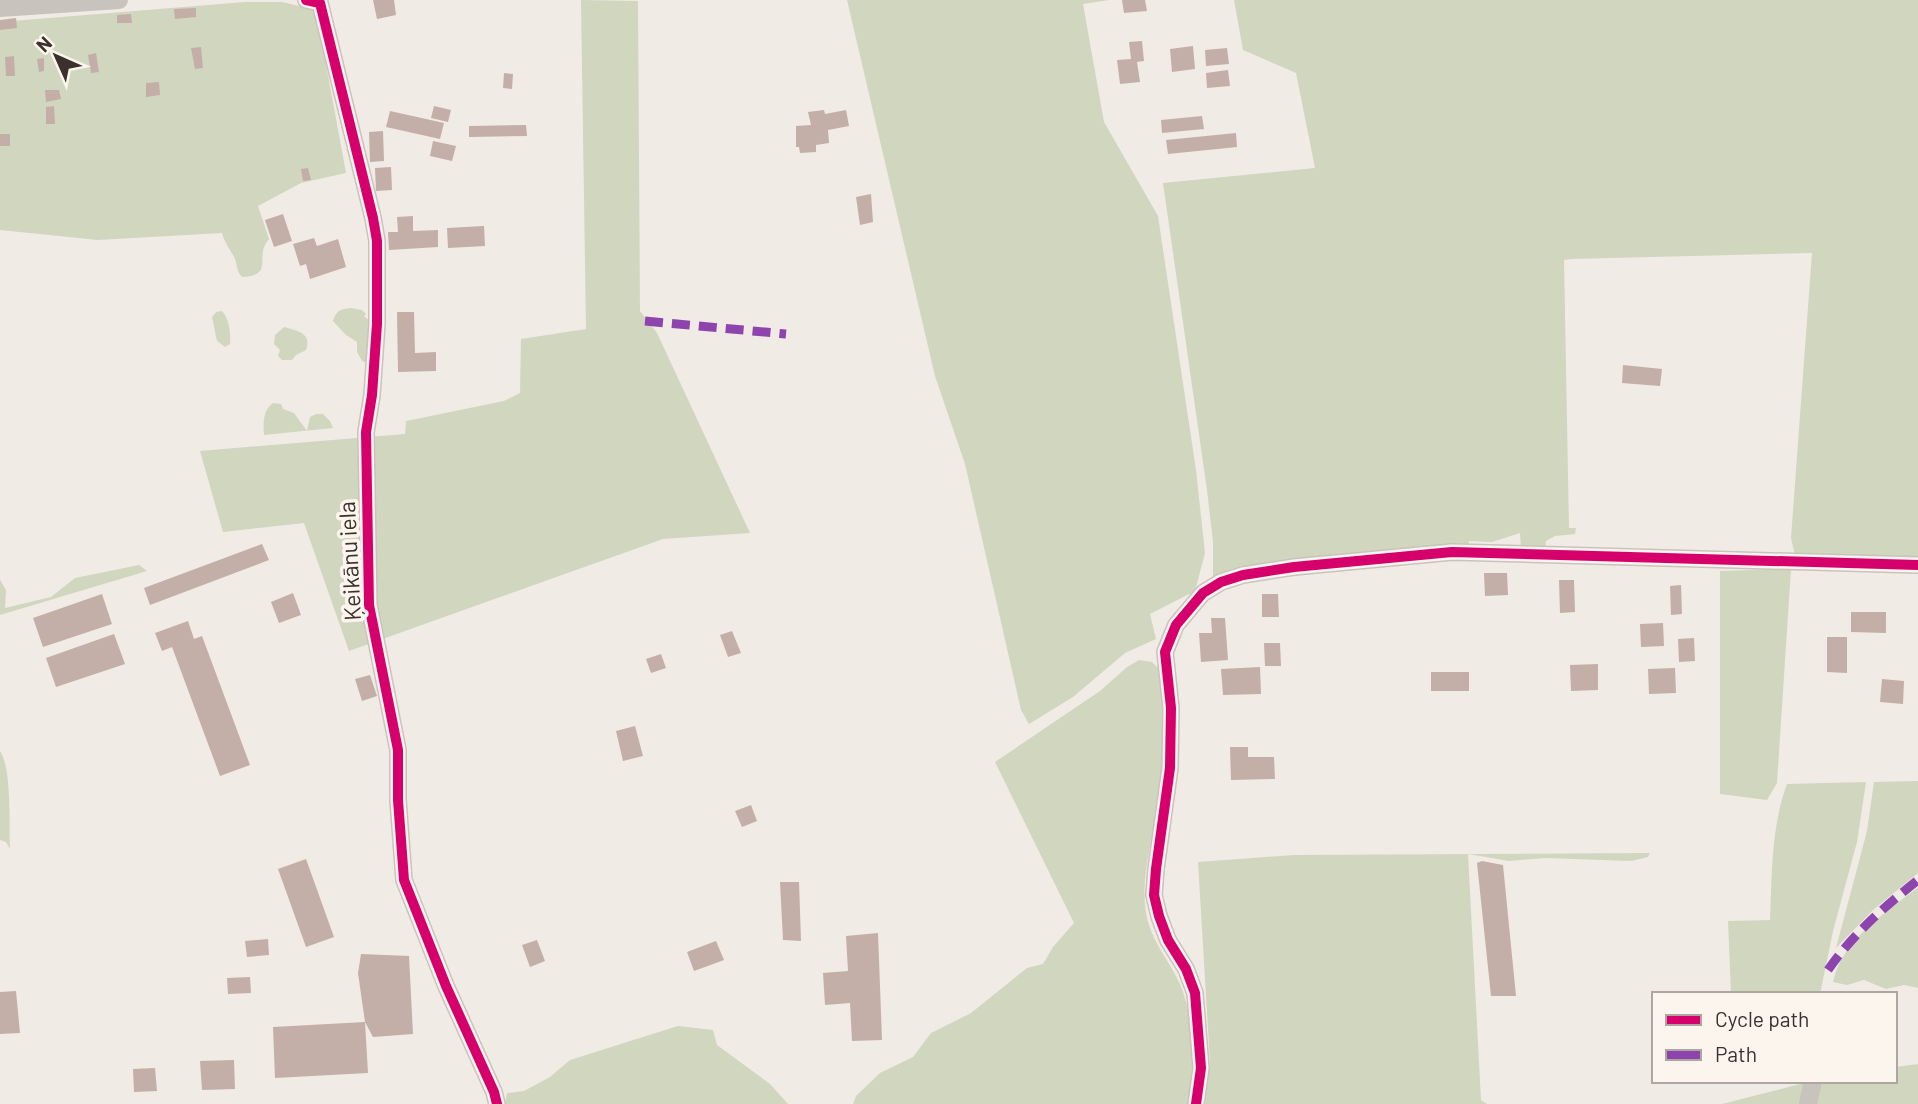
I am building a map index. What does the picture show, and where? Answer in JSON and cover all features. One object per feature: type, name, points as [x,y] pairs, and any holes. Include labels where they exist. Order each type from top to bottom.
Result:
[{"type":"street","points":[[0,8],[119,0]]},
{"type":"street","name":"Ķeikānu iela","points":[[313,1],[377,240],[376,355],[366,432],[369,605],[398,750],[398,800],[404,880],[446,986],[494,1092],[496,1104]]},
{"type":"street","points":[[1196,1104],[1201,1068],[1195,993],[1186,969],[1168,940],[1158,916],[1154,895],[1170,768],[1171,708],[1165,652],[1176,625],[1203,593],[1221,582],[1243,575],[1378,557],[1452,552],[1918,565]]},
{"type":"street","points":[[1808,1104],[1813,1083]]},
{"type":"green space","points":[[581,0],[638,1],[640,311],[657,333],[750,533],[663,539],[349,651],[304,523],[223,532],[200,451],[405,434],[406,421],[504,401],[520,393],[521,339],[586,329]]},
{"type":"green space","points":[[847,0],[1109,0],[1083,4],[1104,122],[1158,216],[1196,470],[1205,553],[1195,591],[1150,614],[1156,639],[1125,653],[1073,697],[1029,724],[1021,710],[965,464],[935,376]]},
{"type":"green space","points":[[1234,0],[1918,0],[1918,560],[1795,555],[1791,538],[1812,253],[1572,259],[1564,260],[1569,528],[1576,528],[1575,534],[1555,536],[1546,541],[1545,547],[1521,548],[1520,533],[1492,542],[1469,541],[1468,547],[1213,578],[1213,542],[1207,490],[1163,183],[1315,168],[1296,73],[1243,50]]},
{"type":"green space","points":[[245,2],[282,2],[316,10],[346,173],[301,183],[258,206],[269,239],[258,273],[242,277],[222,233],[98,240],[0,230],[0,22]]},
{"type":"green space","points":[[351,308],[362,310],[372,323],[367,363],[362,361],[357,352],[357,342],[333,321],[339,311]]},
{"type":"green space","points":[[222,311],[228,322],[230,336],[230,344],[225,347],[217,341],[212,317],[216,312]]},
{"type":"green space","points":[[284,327],[302,334],[307,340],[306,350],[292,360],[282,360],[278,356],[280,350],[274,344],[275,335]]},
{"type":"green space","points":[[273,403],[281,404],[283,409],[294,413],[307,431],[264,435],[265,413]]},
{"type":"green space","points":[[316,414],[323,414],[333,428],[307,431],[310,417]]},
{"type":"green space","points":[[139,565],[147,571],[0,615],[0,580],[6,590],[5,608],[51,597],[75,578]]},
{"type":"green space","points":[[1791,569],[1777,783],[1767,800],[1720,794],[1720,571]]},
{"type":"green space","points":[[1139,660],[1152,662],[1159,669],[1164,720],[1162,767],[1145,878],[1145,907],[1151,931],[1180,984],[1189,1013],[1192,1074],[1188,1104],[853,1104],[856,1096],[880,1073],[913,1057],[931,1033],[971,1013],[1027,968],[1043,964],[1053,947],[1074,923],[995,762],[1100,691]]},
{"type":"green space","points":[[0,751],[8,784],[10,849],[6,842],[0,840]]},
{"type":"green space","points":[[1918,781],[1918,873],[1873,910],[1836,948],[1867,831],[1874,782]]},
{"type":"green space","points":[[1866,782],[1857,842],[1833,931],[1820,992],[1731,992],[1728,921],[1770,920],[1775,834],[1787,784]]},
{"type":"green space","points":[[1650,853],[1648,857],[1631,861],[1545,858],[1509,861],[1468,854]]},
{"type":"green space","points":[[1468,854],[1481,1100],[1487,1104],[1205,1104],[1210,1062],[1198,862],[1294,855]]},
{"type":"green space","points":[[1918,887],[1918,988],[1904,985],[1886,989],[1864,980],[1847,985],[1833,982],[1838,967],[1855,940],[1879,917]]},
{"type":"green space","points":[[678,1026],[713,1030],[717,1045],[770,1084],[788,1104],[505,1104],[507,1093],[524,1091],[550,1077],[570,1060]]},
{"type":"green space","points":[[1918,1064],[1918,1104],[1722,1104],[1804,1083],[1897,1083],[1897,1067]]},
{"type":"building","points":[[373,0],[394,0],[396,15],[377,19]]},
{"type":"building","points":[[1122,0],[1145,0],[1147,11],[1124,13]]},
{"type":"building","points":[[196,8],[196,17],[175,19],[174,9]]},
{"type":"building","points":[[131,14],[132,23],[117,23],[117,15]]},
{"type":"building","points":[[16,18],[17,28],[0,30],[0,20]]},
{"type":"building","points":[[1142,41],[1144,61],[1137,62],[1140,82],[1120,84],[1117,60],[1131,59],[1129,42]]},
{"type":"building","points":[[1193,46],[1195,69],[1172,72],[1170,49]]},
{"type":"building","points":[[201,47],[203,68],[195,69],[191,48]]},
{"type":"building","points":[[1227,48],[1229,64],[1206,66],[1205,50]]},
{"type":"building","points":[[96,53],[99,72],[91,73],[88,55]]},
{"type":"building","points":[[14,56],[15,76],[6,76],[5,57]]},
{"type":"building","points":[[44,58],[44,71],[39,72],[37,59]]},
{"type":"building","points":[[1228,70],[1230,86],[1207,88],[1206,73]]},
{"type":"building","points":[[504,73],[513,74],[512,89],[503,88]]},
{"type":"building","points":[[159,82],[160,95],[146,97],[146,83]]},
{"type":"building","points":[[45,90],[59,90],[61,99],[46,102]]},
{"type":"building","points":[[54,106],[55,124],[46,124],[46,107]]},
{"type":"building","points":[[434,106],[451,110],[448,122],[431,118]]},
{"type":"building","points":[[824,110],[825,114],[846,110],[849,126],[828,130],[829,143],[816,145],[816,152],[800,153],[799,147],[796,147],[796,126],[811,125],[808,112]]},
{"type":"building","points":[[390,111],[444,123],[440,139],[386,127]]},
{"type":"building","points":[[1202,116],[1204,129],[1162,133],[1161,120]]},
{"type":"building","points":[[526,125],[527,136],[469,137],[469,126]]},
{"type":"building","points":[[383,131],[384,161],[370,162],[369,132]]},
{"type":"building","points":[[1236,133],[1237,147],[1168,154],[1166,140]]},
{"type":"building","points":[[0,134],[10,134],[10,146],[0,146]]},
{"type":"building","points":[[433,141],[456,146],[452,161],[430,156]]},
{"type":"building","points":[[391,167],[392,190],[376,191],[375,168]]},
{"type":"building","points":[[308,168],[311,180],[303,181],[301,169]]},
{"type":"building","points":[[871,194],[873,222],[860,225],[856,197]]},
{"type":"building","points":[[283,214],[292,241],[274,247],[265,220]]},
{"type":"building","points":[[413,216],[413,231],[438,230],[438,247],[389,250],[388,232],[398,232],[397,217]]},
{"type":"building","points":[[484,226],[485,246],[448,248],[447,228]]},
{"type":"building","points":[[314,238],[317,246],[338,239],[346,267],[310,279],[306,264],[300,266],[293,244]]},
{"type":"building","points":[[397,312],[414,312],[415,353],[436,352],[436,371],[398,372]]},
{"type":"building","points":[[1623,365],[1662,369],[1660,386],[1622,383]]},
{"type":"building","points":[[262,544],[269,560],[150,605],[144,588]]},
{"type":"building","points":[[1484,573],[1507,573],[1508,595],[1485,596]]},
{"type":"building","points":[[1559,580],[1574,580],[1575,612],[1560,613]]},
{"type":"building","points":[[1681,585],[1682,614],[1671,615],[1670,586]]},
{"type":"building","points":[[293,593],[301,615],[279,623],[271,602]]},
{"type":"building","points":[[102,594],[112,624],[43,647],[33,618]]},
{"type":"building","points":[[1262,594],[1278,594],[1279,617],[1262,617]]},
{"type":"building","points":[[1851,612],[1886,612],[1886,633],[1851,632]]},
{"type":"building","points":[[1211,618],[1225,618],[1228,660],[1201,662],[1199,633],[1212,633]]},
{"type":"building","points":[[188,621],[194,639],[202,636],[250,765],[220,776],[172,647],[162,651],[155,633]]},
{"type":"building","points":[[1663,623],[1664,646],[1641,647],[1640,624]]},
{"type":"building","points":[[732,631],[741,653],[728,657],[720,635]]},
{"type":"building","points":[[114,634],[125,664],[56,687],[46,658]]},
{"type":"building","points":[[1827,637],[1847,637],[1847,673],[1827,672]]},
{"type":"building","points":[[1694,638],[1695,661],[1679,662],[1678,639]]},
{"type":"building","points":[[1264,643],[1280,643],[1281,666],[1265,666]]},
{"type":"building","points":[[661,654],[666,668],[651,673],[646,659]]},
{"type":"building","points":[[1598,664],[1598,690],[1571,691],[1570,665]]},
{"type":"building","points":[[1260,667],[1261,694],[1223,695],[1221,669]]},
{"type":"building","points":[[1675,668],[1676,693],[1649,694],[1648,669]]},
{"type":"building","points":[[1431,672],[1469,672],[1469,691],[1431,691]]},
{"type":"building","points":[[370,675],[377,696],[362,701],[355,679]]},
{"type":"building","points":[[1882,679],[1904,681],[1903,704],[1880,702]]},
{"type":"building","points":[[635,726],[643,756],[623,761],[616,731]]},
{"type":"building","points":[[1230,747],[1248,747],[1248,757],[1274,757],[1275,779],[1231,780]]},
{"type":"building","points":[[751,805],[757,821],[742,827],[735,811]]},
{"type":"building","points":[[306,859],[334,937],[306,947],[278,869]]},
{"type":"building","points":[[1482,861],[1503,865],[1516,996],[1491,996],[1477,863]]},
{"type":"building","points":[[780,882],[799,882],[801,941],[783,940]]},
{"type":"building","points":[[878,933],[882,1040],[852,1041],[850,1003],[825,1005],[823,973],[848,971],[846,936]]},
{"type":"building","points":[[268,939],[269,955],[247,957],[245,941]]},
{"type":"building","points":[[537,940],[545,961],[530,967],[522,945]]},
{"type":"building","points":[[716,941],[724,960],[694,971],[687,952]]},
{"type":"building","points":[[361,954],[409,956],[413,1034],[373,1037],[365,1022],[358,973]]},
{"type":"building","points":[[250,977],[251,993],[228,994],[227,978]]},
{"type":"building","points":[[16,991],[20,1033],[0,1034],[0,992]]},
{"type":"building","points":[[365,1022],[368,1073],[275,1078],[273,1027]]},
{"type":"building","points":[[234,1060],[235,1089],[202,1090],[200,1061]]},
{"type":"building","points":[[155,1068],[157,1091],[134,1092],[133,1069]]},
{"type":"marked path","points":[[645,321],[786,334]]},
{"type":"marked path","points":[[1828,970],[1870,922],[1918,880]]},
{"type":"cycle path","points":[[306,0],[320,3],[377,241],[377,324],[372,395],[366,432],[369,605],[398,750],[398,800],[404,880],[497,1104]]},
{"type":"cycle path","points":[[1196,1104],[1201,1068],[1195,993],[1186,969],[1168,940],[1154,895],[1170,768],[1171,708],[1165,652],[1176,625],[1203,593],[1221,582],[1243,575],[1294,567],[1452,552],[1918,565]]}]
